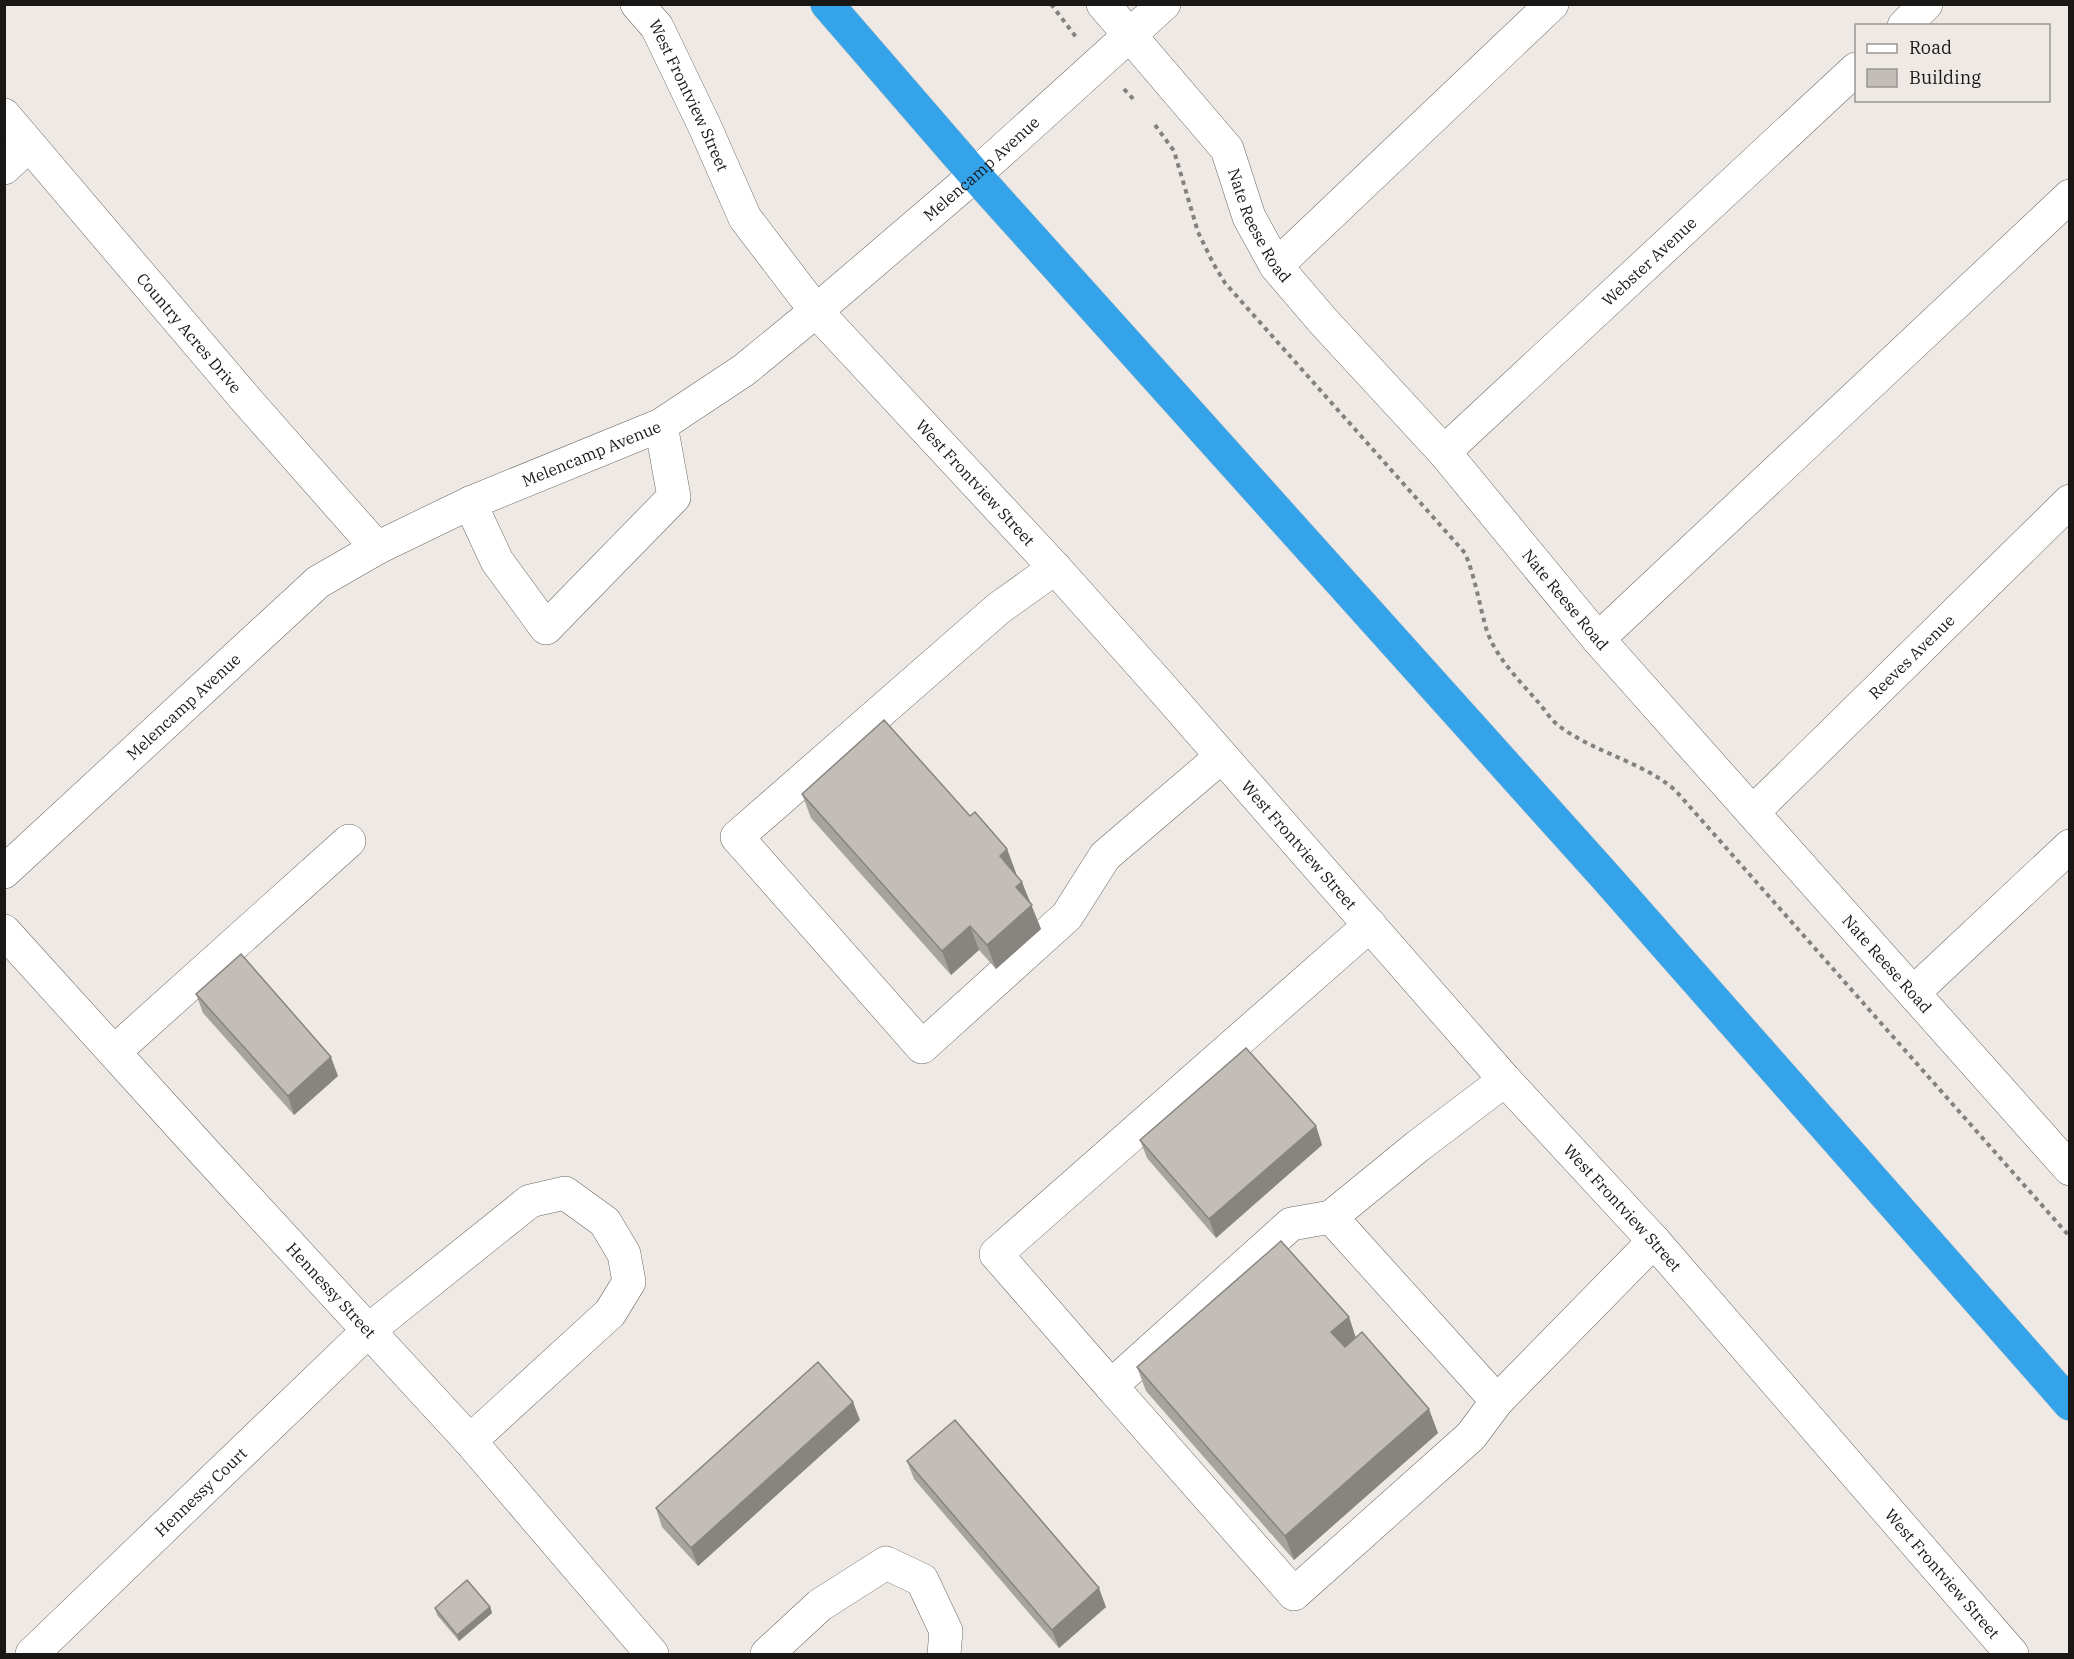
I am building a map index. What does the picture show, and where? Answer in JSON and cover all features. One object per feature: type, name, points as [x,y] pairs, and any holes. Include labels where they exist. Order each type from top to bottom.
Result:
[{"type":"highway","points":[[827,4],[975,175],[1604,875],[2070,1404]]},
{"type":"street","name":"West Frontview Street","points":[[637,4],[657,27],[745,218],[816,311],[1055,568],[1505,1080],[1654,1241],[2012,1654]]},
{"type":"street","name":"Nate Reese Road","points":[[1103,4],[1128,37],[1227,149],[1250,217],[1276,266],[1323,321],[1444,452],[1598,639],[2070,1169]]},
{"type":"street","name":"Melencamp Avenue","points":[[4,872],[318,582],[377,548],[470,503],[661,426],[744,370],[975,175],[1164,4]]},
{"type":"street","points":[[1276,266],[1552,4]]},
{"type":"street","points":[[1906,24],[1926,4]]},
{"type":"street","name":"Webster Avenue","points":[[1444,452],[1855,71]]},
{"type":"street","name":"Country Acres Drive","points":[[4,116],[249,403],[377,548]]},
{"type":"street","points":[[4,168],[29,145]]},
{"type":"street","points":[[1598,639],[2070,196]]},
{"type":"street","points":[[470,503],[497,561],[546,628],[674,497],[661,426]]},
{"type":"street","name":"Reeves Avenue","points":[[1754,812],[2070,501]]},
{"type":"street","points":[[1055,568],[999,608],[737,837],[922,1047],[1066,916],[1105,856],[1221,756]]},
{"type":"street","points":[[114,1052],[349,841]]},
{"type":"street","points":[[1913,993],[2070,846]]},
{"type":"street","points":[[1370,925],[996,1254],[1294,1594],[1471,1436],[1497,1401],[1654,1241]]},
{"type":"street","name":"Hennessy Street","points":[[4,931],[470,1441],[652,1654]]},
{"type":"street","points":[[1111,1386],[1291,1224],[1331,1217],[1418,1146],[1505,1080]]},
{"type":"street","name":"Hennessy Court","points":[[32,1654],[369,1330],[530,1201],[565,1193],[605,1222],[624,1254],[629,1282],[610,1313],[470,1441]]},
{"type":"street","points":[[1331,1217],[1497,1401]]},
{"type":"street","points":[[767,1654],[820,1605],[886,1563],[922,1580],[946,1631],[944,1654]]},
{"type":"path","points":[[1051,4],[1099,63],[1138,104]]},
{"type":"path","points":[[1152,120],[1173,151],[1198,232],[1225,283],[1465,553],[1487,630],[1505,664],[1558,725],[1598,748],[1644,768],[1675,790],[2070,1238]]},
{"type":"building","points":[[884,720],[970,816],[975,812],[1007,849],[1000,856],[1022,882],[1016,887],[1032,905],[987,945],[970,926],[942,951],[802,794]]},
{"type":"building","points":[[241,954],[331,1057],[288,1096],[196,994]]},
{"type":"building","points":[[1246,1048],[1316,1126],[1209,1219],[1140,1140]]},
{"type":"building","points":[[1281,1241],[1349,1317],[1331,1332],[1345,1347],[1362,1332],[1429,1409],[1285,1536],[1137,1367]]},
{"type":"building","points":[[818,1362],[853,1402],[691,1548],[656,1508]]},
{"type":"building","points":[[955,1420],[1099,1588],[1052,1630],[907,1461]]},
{"type":"building","points":[[467,1580],[490,1607],[457,1635],[435,1608]]}]
